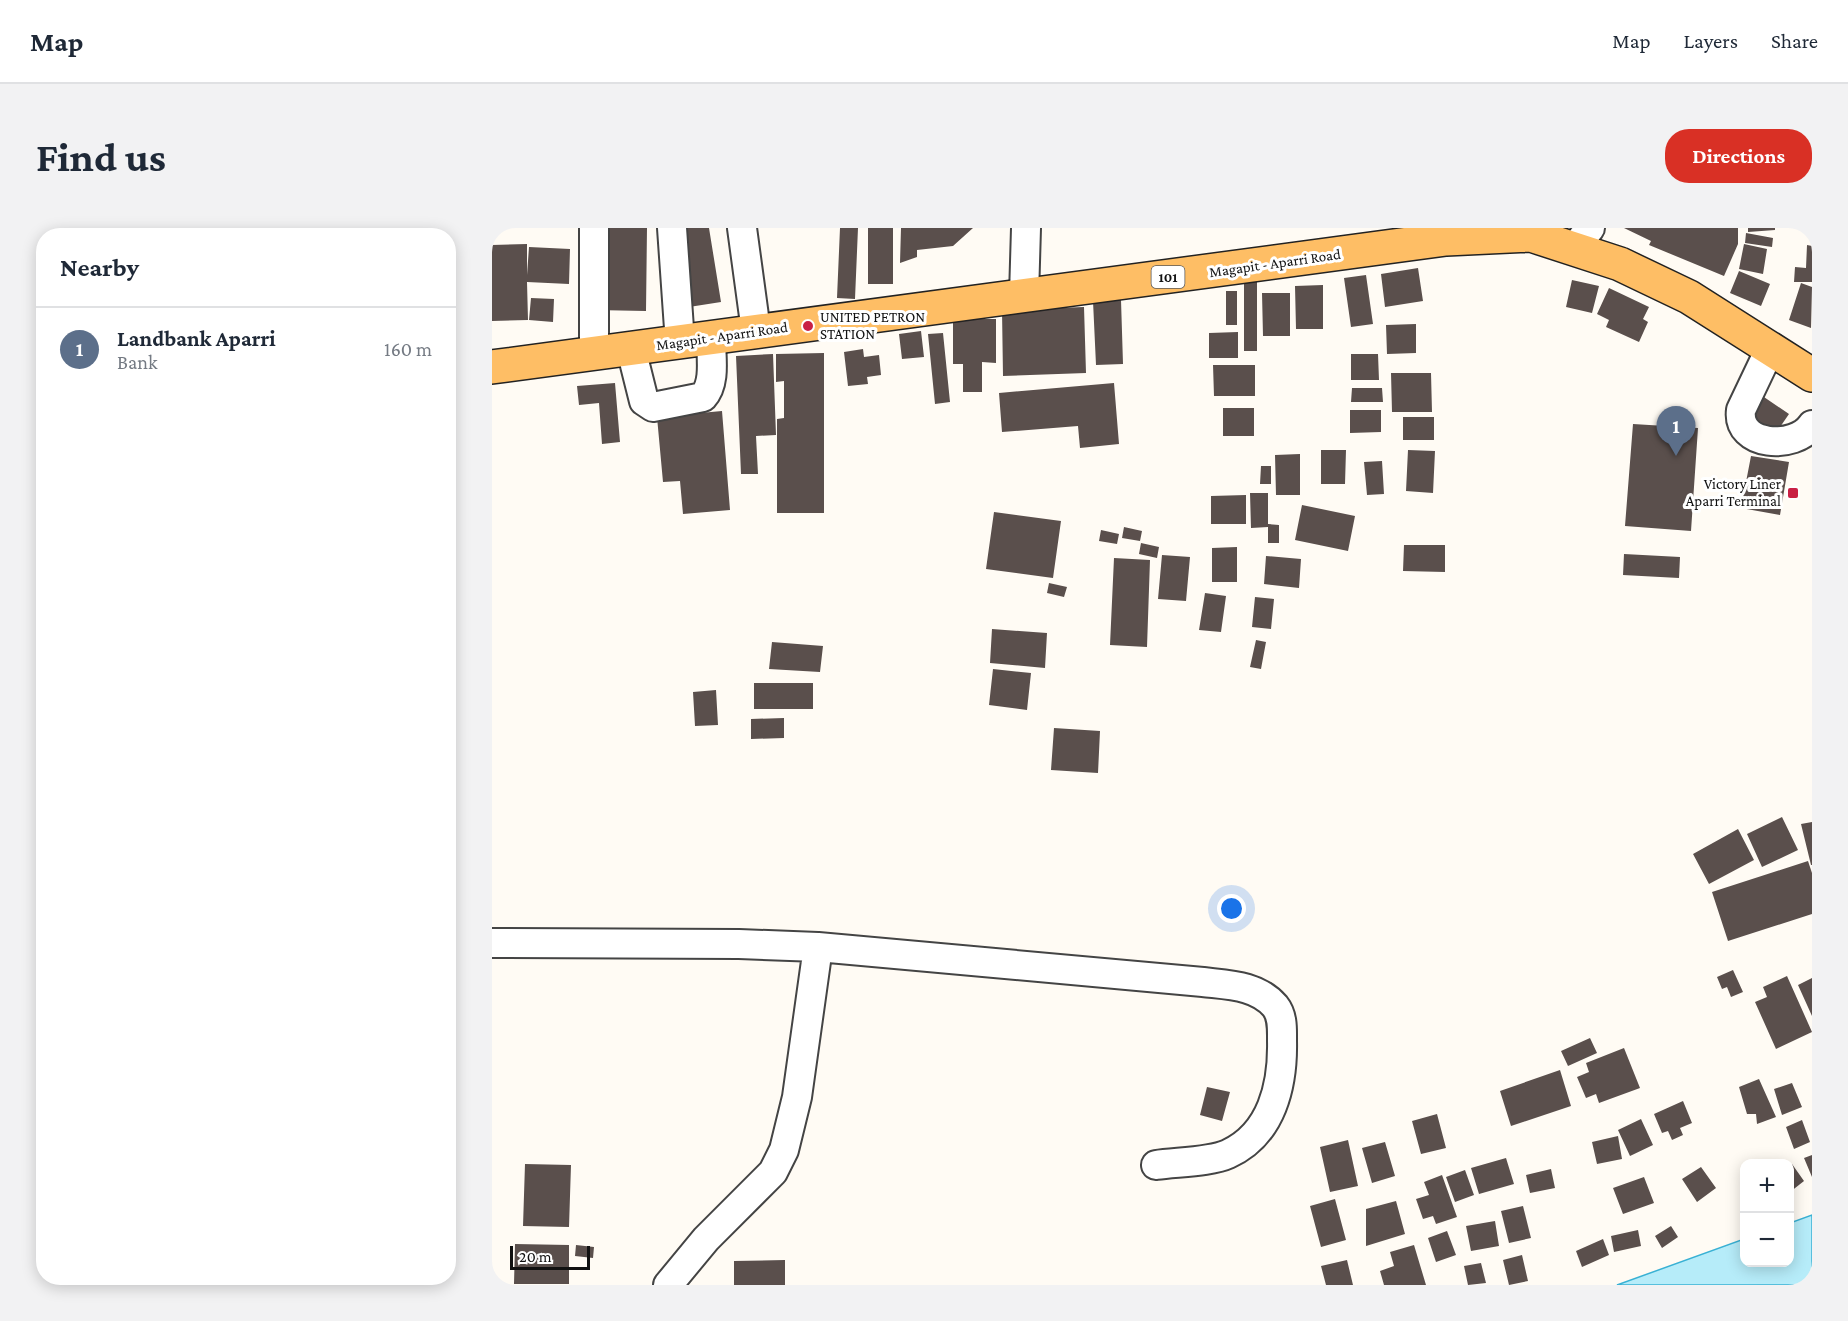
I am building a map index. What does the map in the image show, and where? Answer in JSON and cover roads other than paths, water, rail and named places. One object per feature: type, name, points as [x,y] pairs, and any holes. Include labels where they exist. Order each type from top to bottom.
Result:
[{"type":"main road","name":"Magapit - Aparri Road","points":[[492,367],[1024,296],[1366,239],[1445,233],[1530,232],[1582,238],[1620,264],[1689,297],[1771,346],[1812,375]]},
{"type":"street","points":[[594,228],[594,354]]},
{"type":"street","points":[[631,349],[644,401],[653,407],[703,397],[708,392],[711,384],[696,341],[672,228]]},
{"type":"street","points":[[742,228],[756,331]]},
{"type":"street","points":[[1024,296],[1026,228]]},
{"type":"street","points":[[1771,346],[1741,411],[1740,421],[1744,428],[1762,440],[1777,442],[1791,441],[1806,434],[1812,425]]},
{"type":"street","points":[[492,943],[739,944],[818,947],[1203,982],[1240,987],[1260,993],[1276,1007],[1282,1023],[1283,1064],[1278,1093],[1265,1123],[1250,1140],[1227,1155],[1156,1165]]},
{"type":"street","points":[[668,1285],[706,1239],[773,1172],[784,1150],[797,1097],[818,947]]},
{"type":"water","points":[[1812,1215],[1812,1285],[1617,1285],[1740,1240],[1740,1267],[1794,1267],[1794,1222]]},
{"type":"place","name":"UNITED PETRON STATION","points":[[808,326]]},
{"type":"place","name":"Landbank Aparri","points":[[1676,456]]},
{"type":"place","name":"Victory Liner Aparri Terminal","points":[[1793,493]]}]
